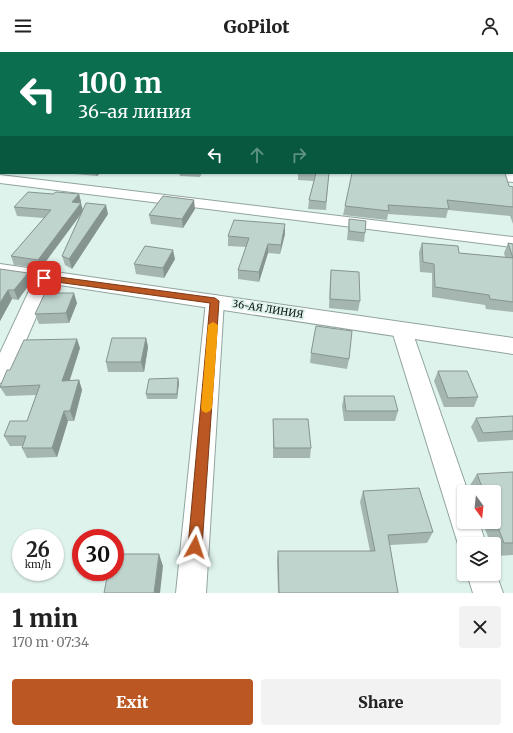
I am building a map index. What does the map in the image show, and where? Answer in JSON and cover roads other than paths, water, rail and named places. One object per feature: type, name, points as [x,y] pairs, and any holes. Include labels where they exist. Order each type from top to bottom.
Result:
[{"type":"street","points":[[477,174],[513,178]]},
{"type":"street","points":[[0,179],[513,242]]},
{"type":"street","name":"36-АЯ ЛИНИЯ","points":[[0,270],[44,278],[215,301],[513,346]]},
{"type":"street","points":[[0,375],[44,278]]},
{"type":"street","points":[[191,593],[215,301]]},
{"type":"street","points":[[402,330],[457,499]]},
{"type":"street","points":[[484,581],[488,593]]}]
